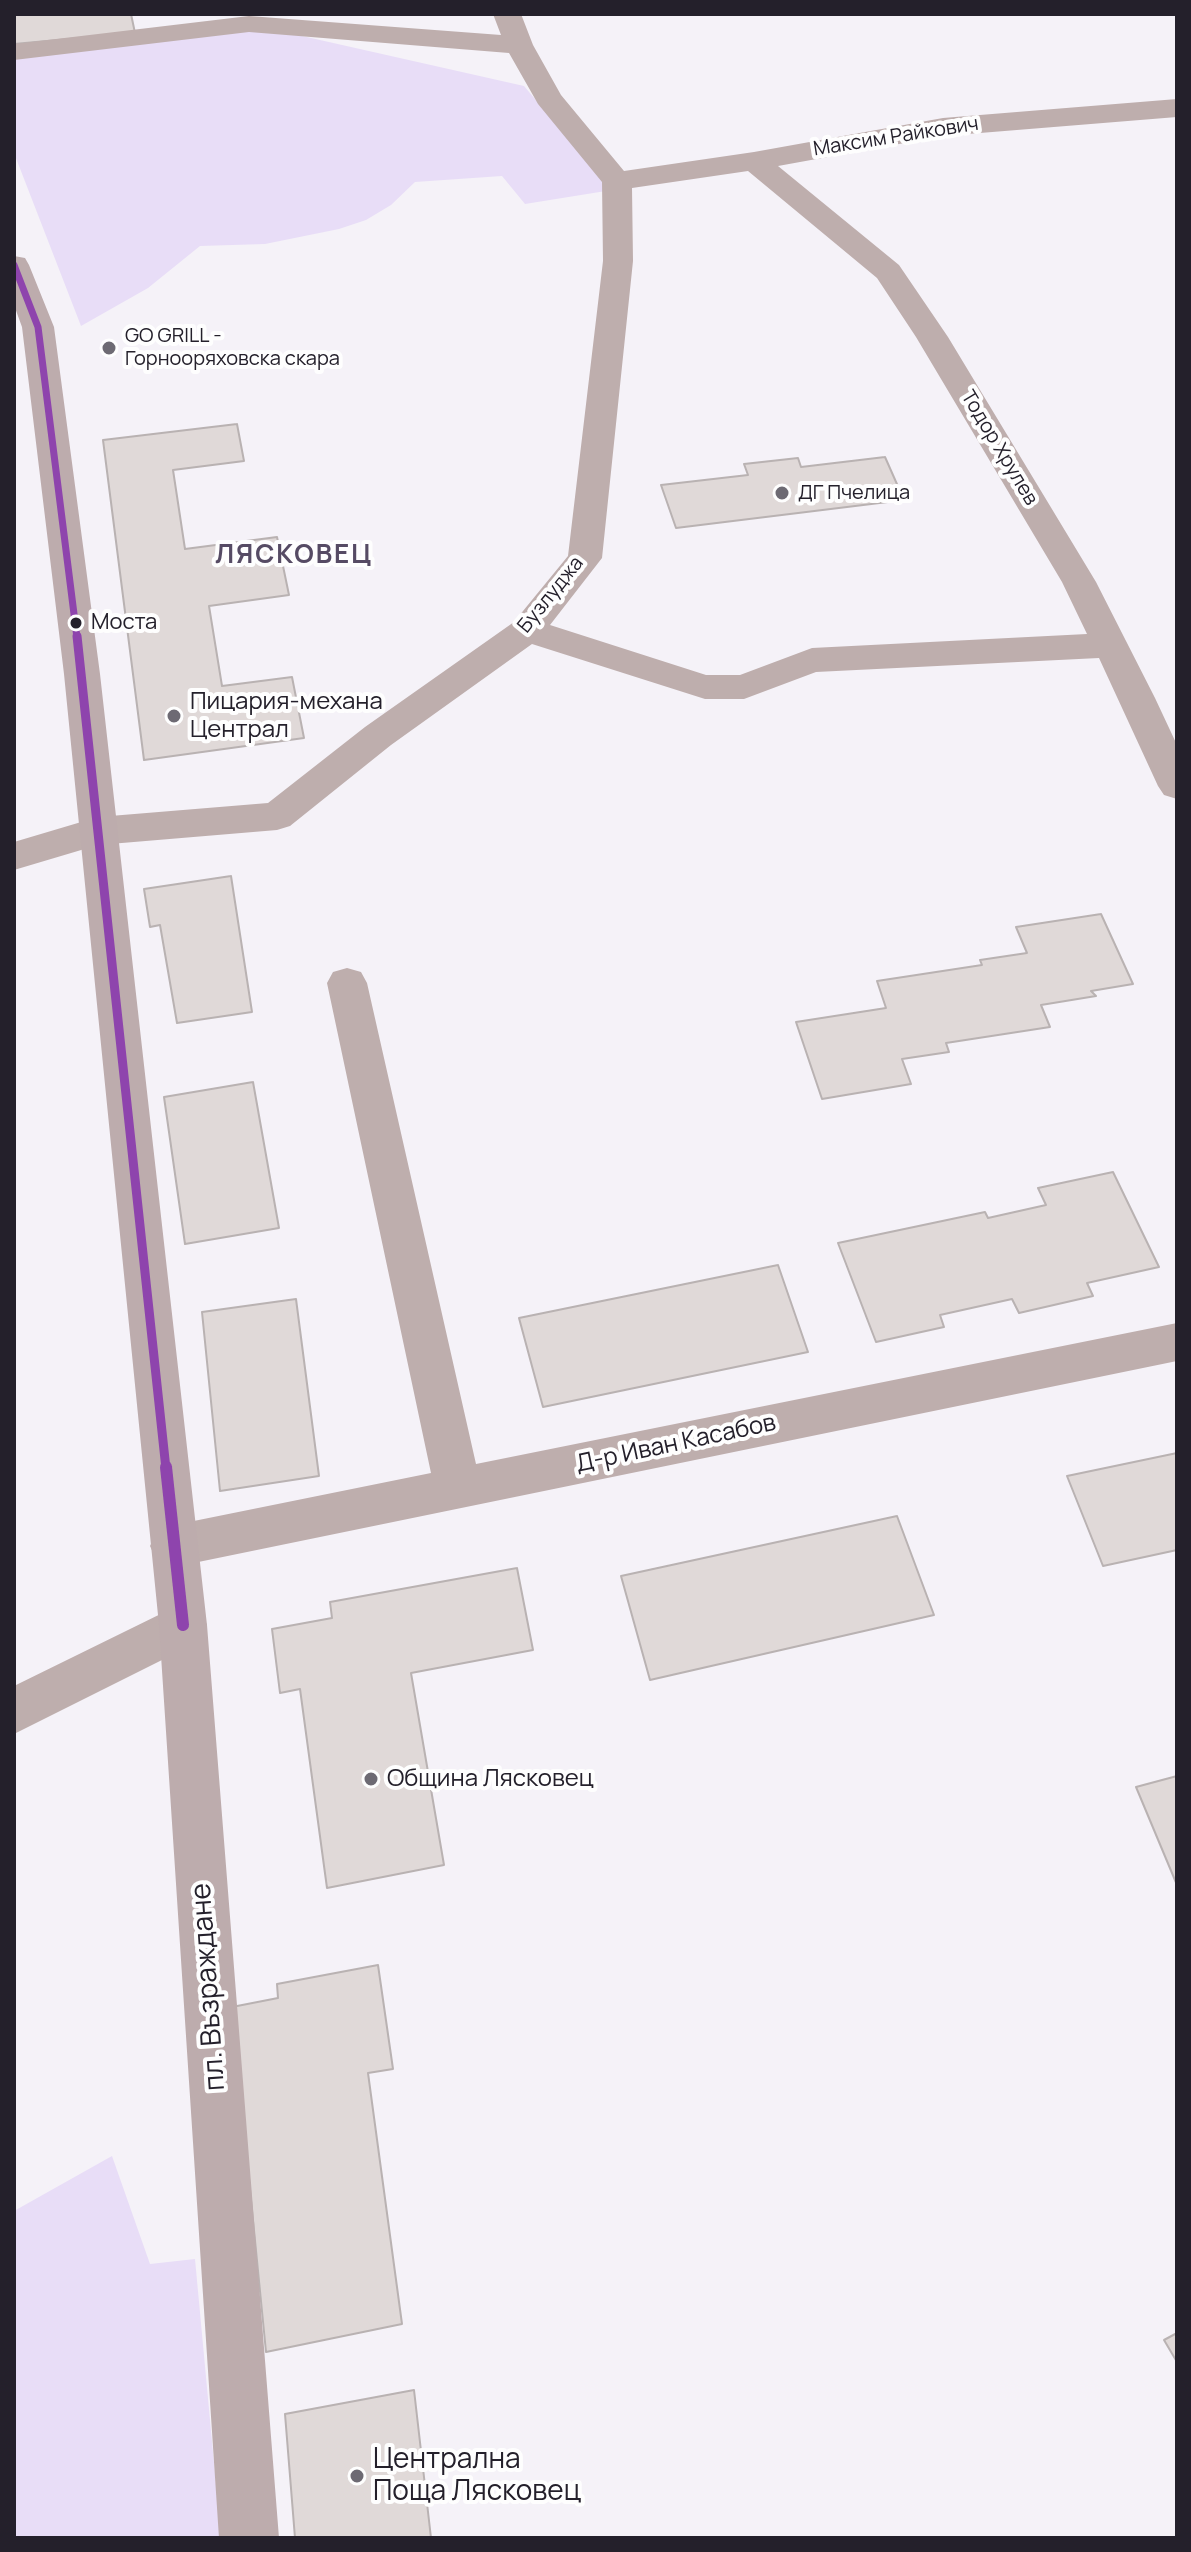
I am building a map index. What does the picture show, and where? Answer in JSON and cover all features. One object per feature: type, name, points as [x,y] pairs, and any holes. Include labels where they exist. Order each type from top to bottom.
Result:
[{"type":"street","points":[[507,14],[519,45],[548,98],[617,181]]},
{"type":"street","points":[[14,52],[249,24],[519,45]]},
{"type":"street","name":"Максим Райкович","points":[[617,181],[754,161],[943,127],[1177,108]]},
{"type":"street","name":"Тодор Хрулев","points":[[754,161],[888,272],[932,337],[1079,582],[1176,782]]},
{"type":"street","name":"Бузлуджа","points":[[14,856],[98,831],[277,816],[378,736],[527,630],[585,558],[618,261],[617,181]]},
{"type":"street","name":"пл. Възраждане","points":[[14,265],[38,327],[98,831],[183,1625],[249,2538]]},
{"type":"street","points":[[527,630],[705,687],[744,687],[812,660],[1111,645]]},
{"type":"street","points":[[347,983],[458,1488]]},
{"type":"street","name":"Д-р Иван Касабов","points":[[174,1546],[1177,1342]]},
{"type":"street","points":[[14,1711],[183,1625]]},
{"type":"shaded area","points":[[249,24],[524,86],[612,190],[525,204],[502,176],[415,182],[391,205],[366,220],[339,229],[265,244],[200,246],[148,288],[81,326],[14,153],[14,52]]},
{"type":"shaded area","points":[[112,2156],[150,2264],[195,2259],[221,2538],[14,2538],[14,2211]]},
{"type":"building","points":[[14,14],[131,14],[135,33],[14,44]]},
{"type":"building","points":[[237,424],[244,461],[173,470],[185,549],[277,537],[289,595],[209,606],[222,686],[292,677],[304,738],[144,760],[103,440]]},
{"type":"building","name":"ДГ Пчелица","points":[[885,457],[904,500],[676,528],[661,485],[748,475],[744,464],[798,458],[801,467]]},
{"type":"building","points":[[231,876],[252,1012],[177,1023],[160,925],[150,927],[144,889]]},
{"type":"building","points":[[1101,914],[1133,984],[1091,991],[1096,996],[1041,1005],[1050,1027],[946,1043],[949,1052],[902,1059],[911,1084],[822,1099],[796,1022],[886,1008],[877,981],[982,965],[980,960],[1027,953],[1016,927]]},
{"type":"building","points":[[253,1082],[279,1228],[185,1244],[164,1097]]},
{"type":"building","points":[[1113,1172],[1159,1267],[1087,1283],[1093,1296],[1019,1313],[1012,1299],[940,1315],[944,1327],[876,1342],[838,1243],[985,1212],[988,1218],[1046,1205],[1038,1188]]},
{"type":"building","points":[[778,1265],[808,1352],[543,1407],[519,1318]]},
{"type":"building","points":[[296,1299],[319,1476],[220,1491],[202,1312]]},
{"type":"building","points":[[1177,1453],[1177,1550],[1103,1566],[1067,1476]]},
{"type":"building","points":[[897,1516],[934,1615],[650,1680],[621,1576]]},
{"type":"building","name":"Община Лясковец","points":[[517,1568],[533,1650],[411,1673],[444,1865],[327,1888],[300,1689],[280,1693],[272,1629],[332,1618],[330,1602]]},
{"type":"building","points":[[1177,1776],[1177,1885],[1136,1787]]},
{"type":"building","points":[[378,1965],[393,2069],[368,2073],[402,2324],[266,2352],[232,2007],[278,1998],[277,1984]]},
{"type":"building","points":[[1177,2333],[1177,2362],[1164,2340]]},
{"type":"building","name":"Централна Поща Лясковец","points":[[414,2390],[431,2538],[295,2538],[285,2414]]},
{"type":"transit line","points":[[14,265],[38,327],[82,674],[183,1625]]},
{"type":"place","name":"GO GRILL - Горнооряховска скара","points":[[109,348]]},
{"type":"place","name":"ДГ Пчелица","points":[[782,493]]},
{"type":"place","name":"Моста","points":[[76,623]]},
{"type":"place","name":"Пицария-механа Централ","points":[[174,716]]},
{"type":"place","name":"Община Лясковец","points":[[371,1779]]},
{"type":"place","name":"Централна Поща Лясковец","points":[[357,2476]]},
{"type":"district","name":"ЛЯСКОВЕЦ","points":[[294,556]]}]
